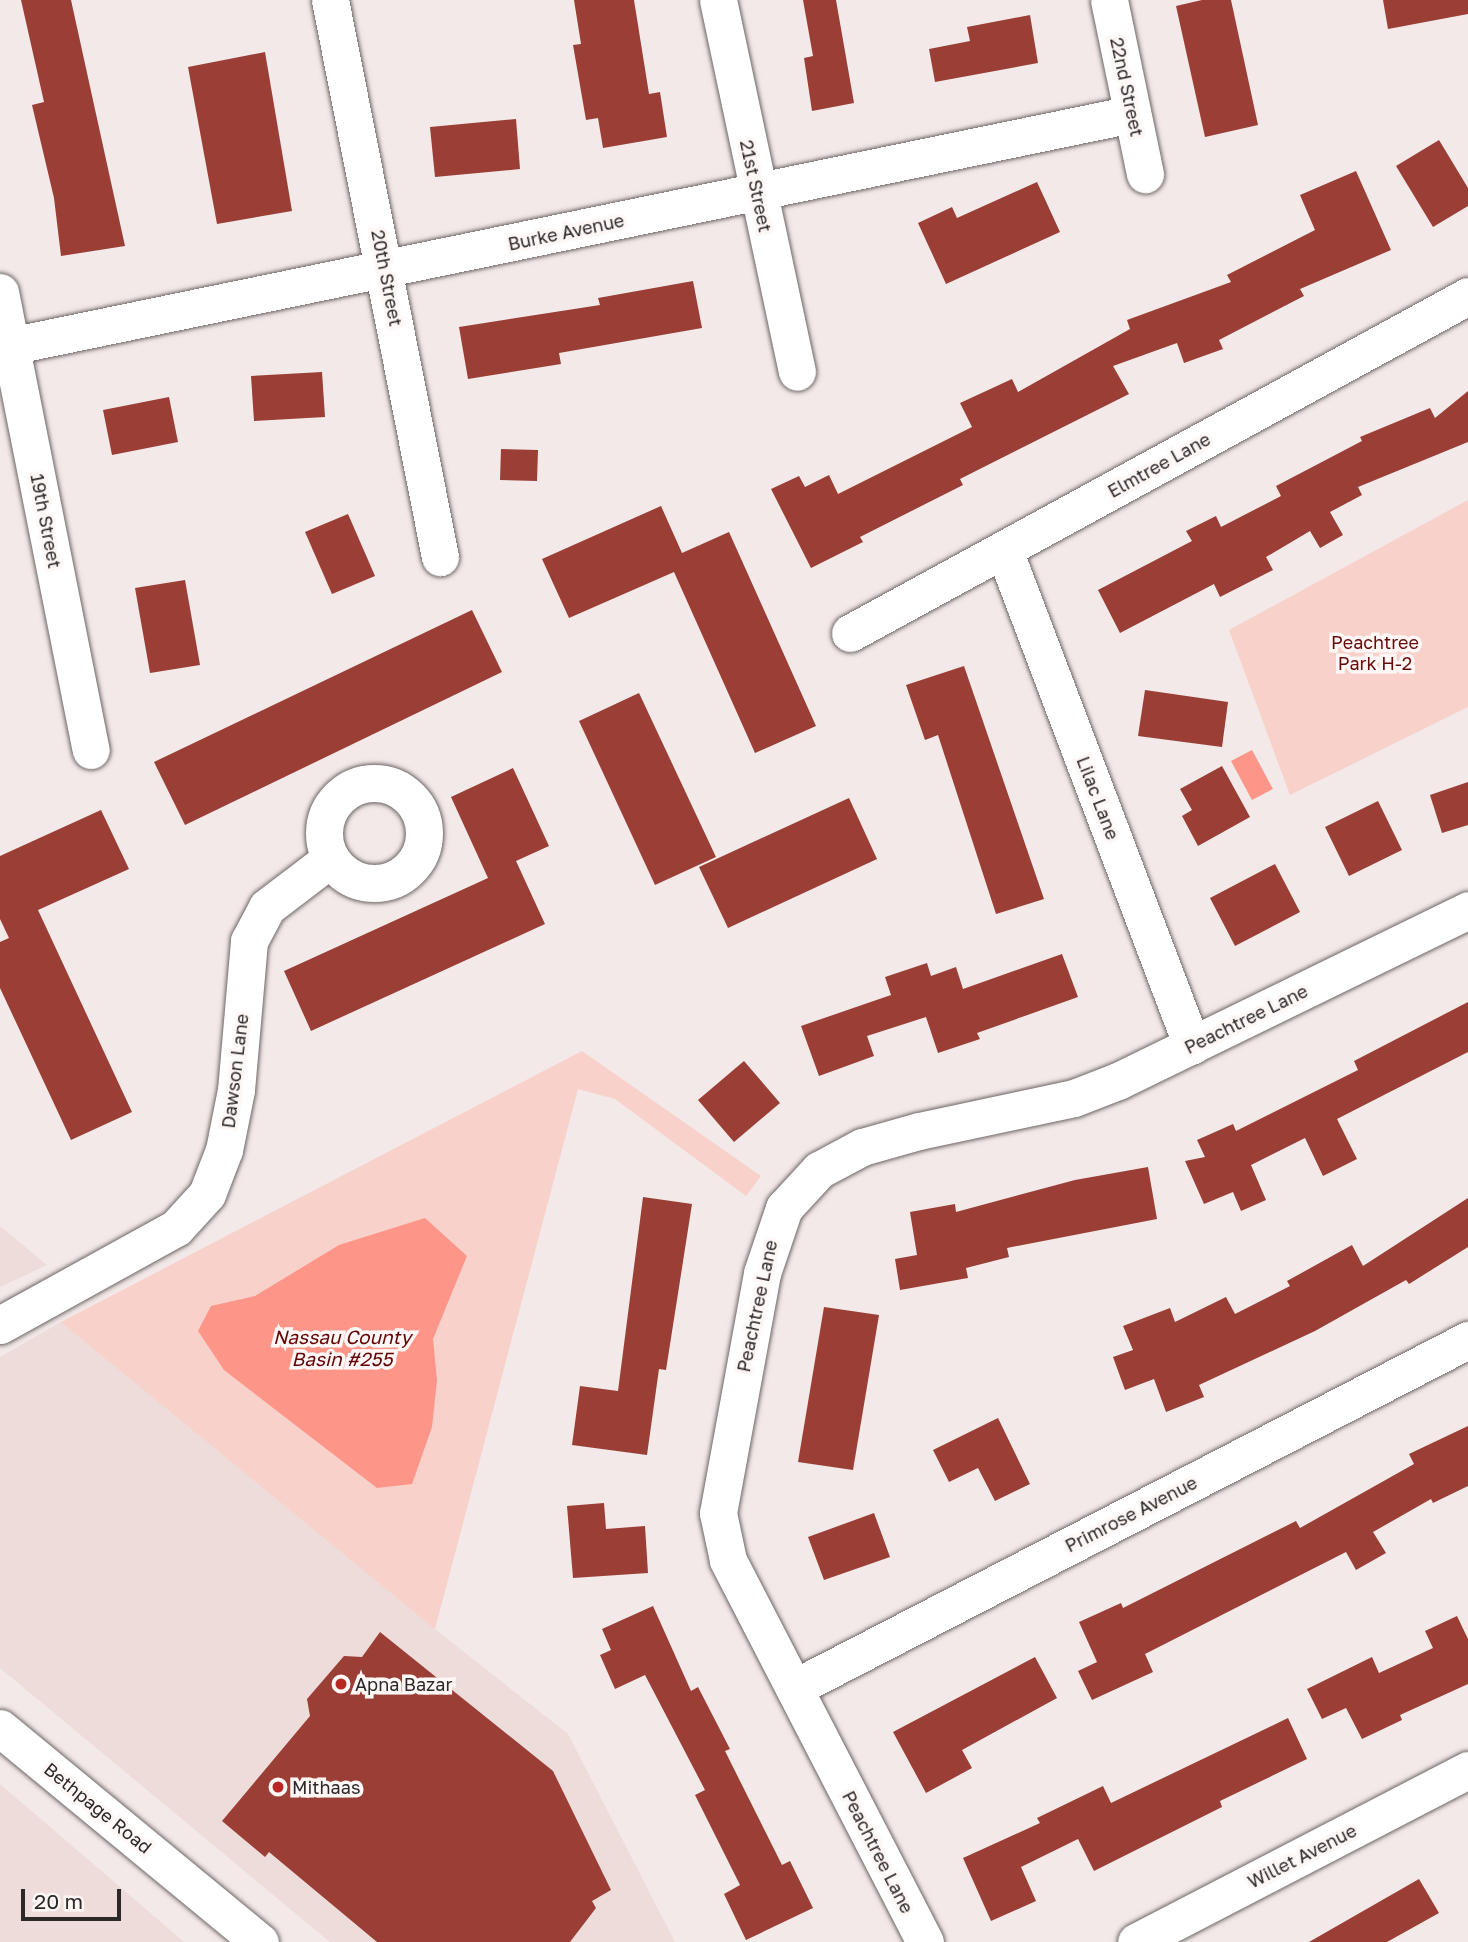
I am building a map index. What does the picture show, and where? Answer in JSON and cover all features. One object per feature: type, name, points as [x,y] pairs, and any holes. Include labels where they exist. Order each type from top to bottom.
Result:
[{"type":"street","name":"20th Street","points":[[330,0],[386,270],[440,557]]},
{"type":"street","name":"21st Street","points":[[718,0],[797,372]]},
{"type":"street","name":"22nd Street","points":[[1109,0],[1145,174]]},
{"type":"street","name":"Burke Avenue","points":[[5,347],[1132,114]]},
{"type":"street","name":"19th Street","points":[[0,292],[5,347],[91,750]]},
{"type":"street","name":"Elmtree Lane","points":[[850,633],[1468,296]]},
{"type":"street","name":"Lilac Lane","points":[[1004,550],[1192,1046]]},
{"type":"street","name":"Dawson Lane","points":[[0,1325],[176,1228],[207,1194],[224,1150],[236,1090],[249,941],[267,907],[330,859]]},
{"type":"street","name":"Peachtree Lane","points":[[925,1942],[728,1560],[718,1513],[762,1273],[784,1208],[819,1171],[862,1147],[919,1131],[1074,1098],[1192,1046],[1468,909]]},
{"type":"street","name":"Primrose Avenue","points":[[794,1688],[1468,1340]]},
{"type":"street","name":"Bethpage Road","points":[[0,1728],[260,1942]]},
{"type":"street","name":"Willet Avenue","points":[[1136,1942],[1468,1770]]},
{"type":"shaded area","points":[[0,1226],[47,1265],[0,1287]]},
{"type":"shaded area","points":[[61,1322],[170,1381],[435,1629],[568,1734],[675,1942],[330,1942],[0,1668],[0,1357]]},
{"type":"shaded area","points":[[0,1784],[184,1942],[0,1942]]},
{"type":"green space","name":"Peachtree Park H-2","points":[[1468,500],[1468,707],[1290,795],[1229,630]]},
{"type":"green space","points":[[582,1051],[761,1176],[746,1196],[615,1099],[578,1089],[435,1629],[61,1322]]},
{"type":"water","points":[[1252,750],[1273,789],[1252,800],[1231,761]]},
{"type":"water","name":"Nassau County Basin #255","points":[[425,1218],[467,1256],[433,1339],[437,1380],[432,1427],[412,1484],[377,1488],[224,1370],[198,1331],[211,1306],[255,1296],[339,1245]]},
{"type":"building","points":[[21,0],[71,0],[125,246],[61,256],[54,198],[32,105],[44,102]]},
{"type":"building","points":[[574,0],[634,0],[649,94],[660,92],[667,137],[603,148],[598,118],[586,120],[573,45],[581,44]]},
{"type":"building","points":[[803,0],[836,0],[854,103],[812,111],[804,58],[813,56]]},
{"type":"building","points":[[1202,0],[1231,0],[1258,125],[1205,137],[1176,6]]},
{"type":"building","points":[[1383,0],[1468,0],[1468,14],[1388,29]]},
{"type":"building","points":[[1030,15],[1038,63],[935,82],[929,49],[970,41],[967,27]]},
{"type":"building","points":[[265,52],[292,211],[217,224],[188,67]]},
{"type":"building","points":[[516,119],[520,169],[435,177],[430,127]]},
{"type":"building","points":[[1439,140],[1468,188],[1468,206],[1433,227],[1396,166]]},
{"type":"building","points":[[1356,171],[1391,250],[1300,289],[1304,296],[1219,340],[1223,349],[1184,363],[1177,343],[1113,366],[1129,394],[960,479],[963,485],[860,537],[863,542],[811,568],[771,489],[799,476],[805,487],[829,475],[838,494],[972,427],[960,403],[1012,379],[1018,392],[1130,329],[1127,320],[1231,282],[1227,275],[1315,230],[1300,195]]},
{"type":"building","points":[[1037,182],[1060,232],[946,284],[918,223],[952,207],[957,218]]},
{"type":"building","points":[[693,281],[702,328],[559,353],[561,364],[468,379],[459,327],[600,305],[598,298]]},
{"type":"building","points":[[322,372],[325,417],[254,421],[251,376]]},
{"type":"building","points":[[1468,391],[1468,442],[1358,487],[1362,495],[1330,512],[1343,535],[1320,548],[1310,531],[1266,557],[1273,570],[1220,597],[1214,584],[1120,633],[1098,590],[1192,541],[1186,531],[1216,516],[1221,527],[1281,496],[1276,486],[1362,441],[1360,437],[1430,408],[1435,418]]},
{"type":"building","points":[[169,397],[178,442],[112,455],[103,410]]},
{"type":"building","points":[[501,449],[538,450],[537,481],[500,480]]},
{"type":"building","points":[[661,506],[682,553],[729,532],[816,726],[755,753],[674,572],[569,618],[542,559]]},
{"type":"building","points":[[348,514],[375,576],[332,594],[305,532]]},
{"type":"building","points":[[185,580],[200,665],[150,673],[135,588]]},
{"type":"building","points":[[472,610],[502,672],[185,825],[154,762]]},
{"type":"building","points":[[964,666],[1044,899],[996,914],[938,735],[925,740],[906,685]]},
{"type":"building","points":[[1145,690],[1228,702],[1222,747],[1138,736]]},
{"type":"building","points":[[639,693],[716,857],[655,885],[579,721]]},
{"type":"building","points":[[1222,766],[1250,817],[1198,846],[1182,816],[1192,810],[1180,789]]},
{"type":"building","points":[[513,768],[549,846],[516,861],[545,924],[311,1031],[284,971],[488,878],[451,797]]},
{"type":"building","points":[[1468,782],[1468,825],[1442,833],[1430,795]]},
{"type":"building","points":[[849,798],[877,859],[728,928],[699,867]]},
{"type":"building","points":[[1378,801],[1402,850],[1349,876],[1325,827]]},
{"type":"building","points":[[101,810],[129,869],[38,910],[132,1112],[71,1140],[0,988],[0,942],[9,938],[0,919],[0,856]]},
{"type":"building","points":[[1275,864],[1300,912],[1235,946],[1210,898]]},
{"type":"building","points":[[1062,954],[1078,997],[977,1033],[980,1039],[938,1053],[926,1017],[867,1036],[874,1056],[819,1076],[801,1026],[891,995],[885,977],[927,963],[931,976],[956,967],[963,989]]},
{"type":"building","points":[[1468,1002],[1468,1052],[1337,1119],[1357,1159],[1323,1176],[1305,1138],[1251,1165],[1266,1200],[1241,1211],[1233,1192],[1204,1204],[1185,1161],[1205,1157],[1197,1140],[1233,1124],[1236,1131],[1358,1070],[1354,1061]]},
{"type":"building","points":[[744,1061],[780,1103],[734,1142],[698,1100]]},
{"type":"building","points":[[1148,1167],[1157,1219],[1007,1248],[1009,1257],[966,1268],[968,1278],[900,1290],[895,1259],[917,1255],[910,1212],[955,1204],[956,1212],[1075,1180]]},
{"type":"building","points":[[643,1197],[692,1204],[666,1370],[659,1369],[647,1455],[572,1445],[580,1386],[618,1391]]},
{"type":"building","points":[[1468,1198],[1468,1247],[1409,1284],[1406,1280],[1315,1331],[1199,1385],[1204,1397],[1166,1412],[1154,1379],[1125,1390],[1113,1357],[1133,1350],[1123,1326],[1170,1308],[1175,1322],[1226,1297],[1235,1314],[1290,1286],[1287,1281],[1352,1245],[1363,1266]]},
{"type":"building","points":[[824,1307],[879,1315],[853,1470],[798,1462]]},
{"type":"building","points":[[998,1418],[1030,1484],[995,1501],[978,1468],[949,1482],[933,1450]]},
{"type":"building","points":[[1468,1426],[1468,1486],[1433,1503],[1431,1499],[1373,1532],[1386,1553],[1356,1570],[1346,1552],[1145,1654],[1153,1672],[1092,1700],[1078,1671],[1097,1662],[1079,1622],[1121,1603],[1123,1608],[1296,1521],[1300,1528],[1414,1464],[1409,1454]]},
{"type":"building","points":[[604,1503],[606,1529],[645,1526],[648,1573],[573,1578],[567,1506]]},
{"type":"building","points":[[874,1513],[890,1557],[824,1580],[808,1537]]},
{"type":"building","points":[[653,1606],[691,1691],[698,1687],[730,1749],[725,1751],[782,1865],[790,1861],[813,1908],[746,1940],[724,1894],[740,1885],[695,1795],[705,1790],[645,1675],[615,1689],[600,1655],[611,1650],[602,1629]]},
{"type":"building","points":[[1457,1616],[1468,1639],[1468,1684],[1400,1715],[1402,1720],[1362,1739],[1346,1708],[1322,1719],[1307,1689],[1372,1657],[1379,1673],[1433,1648],[1425,1631]]},
{"type":"building","points":[[380,1632],[553,1771],[611,1890],[592,1901],[596,1908],[570,1942],[377,1942],[269,1852],[265,1857],[222,1821],[310,1716],[307,1699],[344,1656],[362,1657]]},
{"type":"building","points":[[1035,1657],[1057,1698],[962,1750],[972,1768],[926,1793],[893,1732]]},
{"type":"building","points":[[1288,1718],[1307,1759],[1220,1801],[1222,1807],[1094,1871],[1078,1839],[1021,1867],[1036,1901],[991,1921],[963,1858],[1040,1823],[1037,1818],[1103,1786],[1111,1803]]},
{"type":"building","points":[[1419,1879],[1439,1913],[1387,1942],[1309,1942]]},
{"type":"place","name":"Apna Bazar","points":[[341,1684]]},
{"type":"place","name":"Mithaas","points":[[278,1787]]}]
